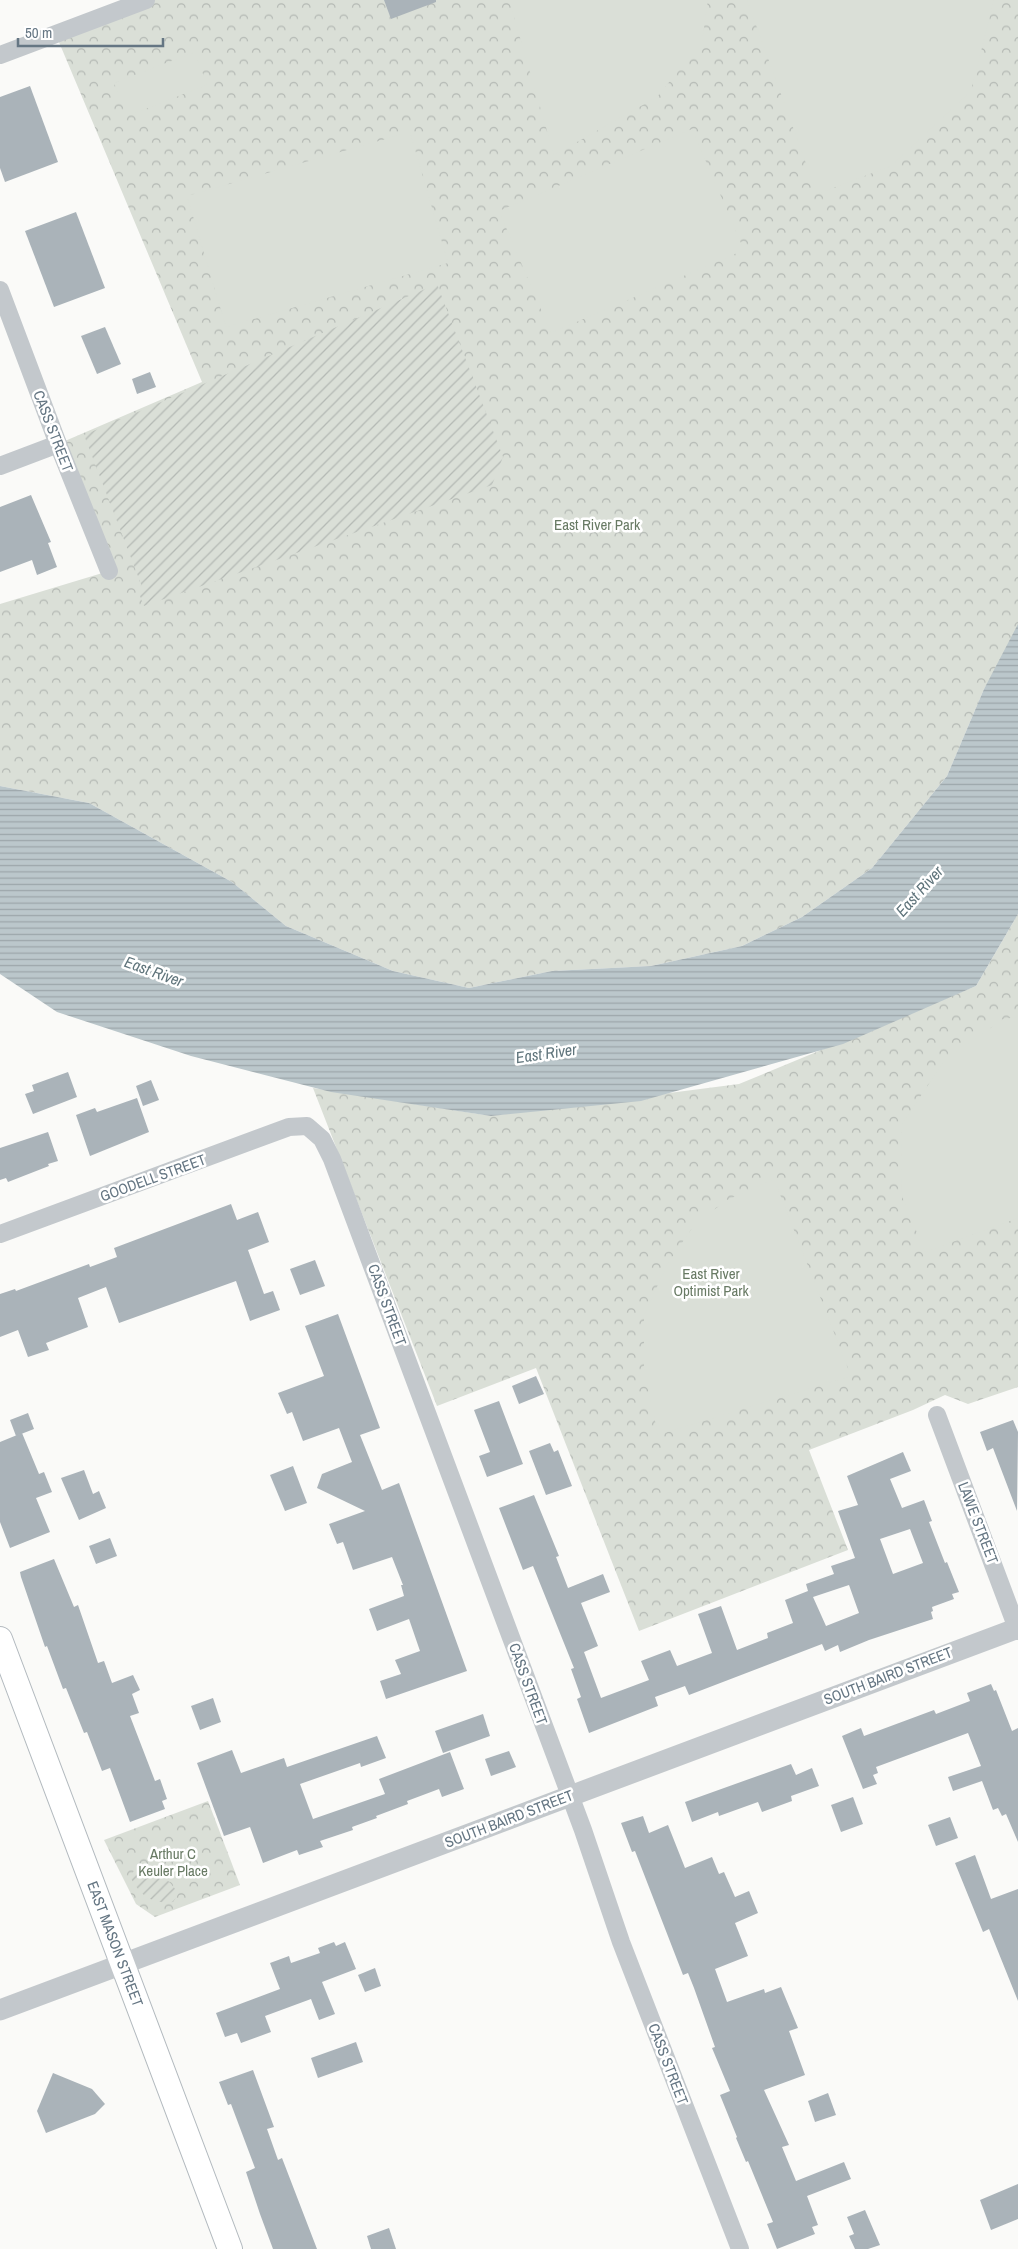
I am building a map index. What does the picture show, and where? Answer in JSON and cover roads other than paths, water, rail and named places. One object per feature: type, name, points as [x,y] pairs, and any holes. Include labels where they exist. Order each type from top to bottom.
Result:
[{"type":"main road","name":"EAST MASON STREET","points":[[0,1639],[230,2249]]},
{"type":"street","points":[[0,56],[146,0]]},
{"type":"street","name":"CASS STREET","points":[[0,290],[58,444],[109,571]]},
{"type":"street","points":[[0,466],[58,444]]},
{"type":"street","name":"CASS STREET","points":[[307,1126],[322,1139],[332,1158],[570,1796],[621,1942],[740,2249]]},
{"type":"street","name":"GOODELL STREET","points":[[0,1234],[289,1127],[307,1126]]},
{"type":"street","name":"LAWE STREET","points":[[937,1415],[1018,1629]]},
{"type":"street","name":"SOUTH BAIRD STREET","points":[[0,2010],[1018,1629]]},
{"type":"water","name":"East River","points":[[1018,624],[1018,914],[976,986],[843,1044],[641,1101],[491,1116],[331,1092],[191,1056],[57,1012],[0,974],[0,786],[89,803],[232,882],[286,926],[393,971],[469,988],[552,971],[651,966],[742,946],[802,917],[872,868],[947,776],[984,689]]},
{"type":"park label","name":"East River Park","points":[[597,525]]},
{"type":"park label","name":"East River Optimist Park","points":[[711,1282]]},
{"type":"park label","name":"Arthur C Keuler Place","points":[[173,1862]]}]
